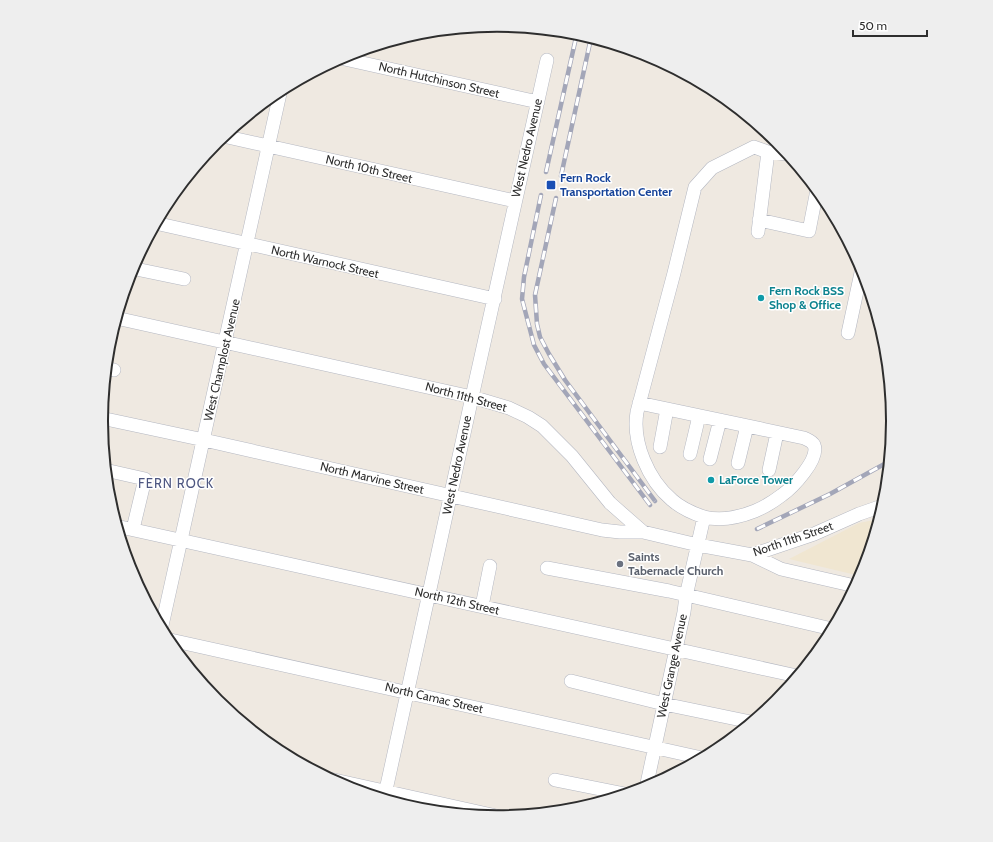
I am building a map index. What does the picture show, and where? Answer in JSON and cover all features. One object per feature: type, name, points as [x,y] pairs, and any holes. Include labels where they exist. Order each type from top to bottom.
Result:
[{"type":"street","name":"West Nedro Avenue","points":[[385,794],[547,60]]},
{"type":"street","name":"North Hutchinson Street","points":[[352,61],[538,102]]},
{"type":"street","name":"West Champlost Avenue","points":[[163,620],[248,244],[279,99]]},
{"type":"street","name":"North 10th Street","points":[[230,138],[515,201]]},
{"type":"street","points":[[639,403],[804,438],[810,441],[814,446],[812,460],[797,482],[783,495],[752,512],[720,519],[704,517],[690,512],[664,493],[653,477],[642,453],[636,434],[636,420],[639,403],[668,296],[695,187],[712,168],[754,147],[768,152],[778,153]]},
{"type":"street","points":[[768,152],[759,226],[809,231],[815,198]]},
{"type":"street","name":"North Warnock Street","points":[[161,224],[495,299]]},
{"type":"street","points":[[138,269],[184,279]]},
{"type":"street","points":[[848,333],[859,281]]},
{"type":"street","name":"North 11th Street","points":[[121,319],[472,397],[509,408],[542,426],[572,456],[610,503],[643,532],[698,545],[752,555],[814,534],[875,508]]},
{"type":"street","points":[[660,447],[667,409]]},
{"type":"street","points":[[690,454],[699,416]]},
{"type":"street","name":"North Marvine Street","points":[[108,419],[602,530],[643,532]]},
{"type":"street","points":[[710,459],[720,420]]},
{"type":"street","points":[[738,463],[747,426]]},
{"type":"street","points":[[769,470],[777,433]]},
{"type":"street","points":[[111,471],[145,479],[133,529]]},
{"type":"street","name":"West Grange Avenue","points":[[648,779],[704,517]]},
{"type":"street","name":"North 12th Street","points":[[123,528],[181,539],[791,675]]},
{"type":"street","points":[[752,555],[781,569],[849,585]]},
{"type":"street","points":[[482,606],[490,566]]},
{"type":"street","points":[[547,568],[669,591],[826,628]]},
{"type":"street","name":"North Camac Street","points":[[176,641],[694,756]]},
{"type":"street","points":[[571,681],[664,704],[744,721]]},
{"type":"street","points":[[555,780],[614,792]]},
{"type":"street","points":[[398,798],[449,807]]},
{"type":"shaded area","points":[[872,520],[865,546],[854,575],[789,559],[859,523]]},
{"type":"railway","points":[[546,172],[575,40]]},
{"type":"railway","points":[[561,176],[590,43]]},
{"type":"railway","points":[[541,195],[524,277],[522,299],[534,345],[544,364],[650,505]]},
{"type":"railway","points":[[556,198],[535,295],[537,324],[540,337],[565,380],[655,501]]},
{"type":"railway","points":[[757,529],[830,494],[883,465]]},
{"type":"place","name":"Fern Rock Transportation Center","points":[[551,185]]},
{"type":"place","name":"Fern Rock BSS Shop & Office","points":[[761,298]]},
{"type":"place","name":"LaForce Tower","points":[[711,480]]},
{"type":"place","name":"Saints Tabernacle Church","points":[[620,564]]},
{"type":"district","name":"FERN ROCK","points":[[176,483]]}]
